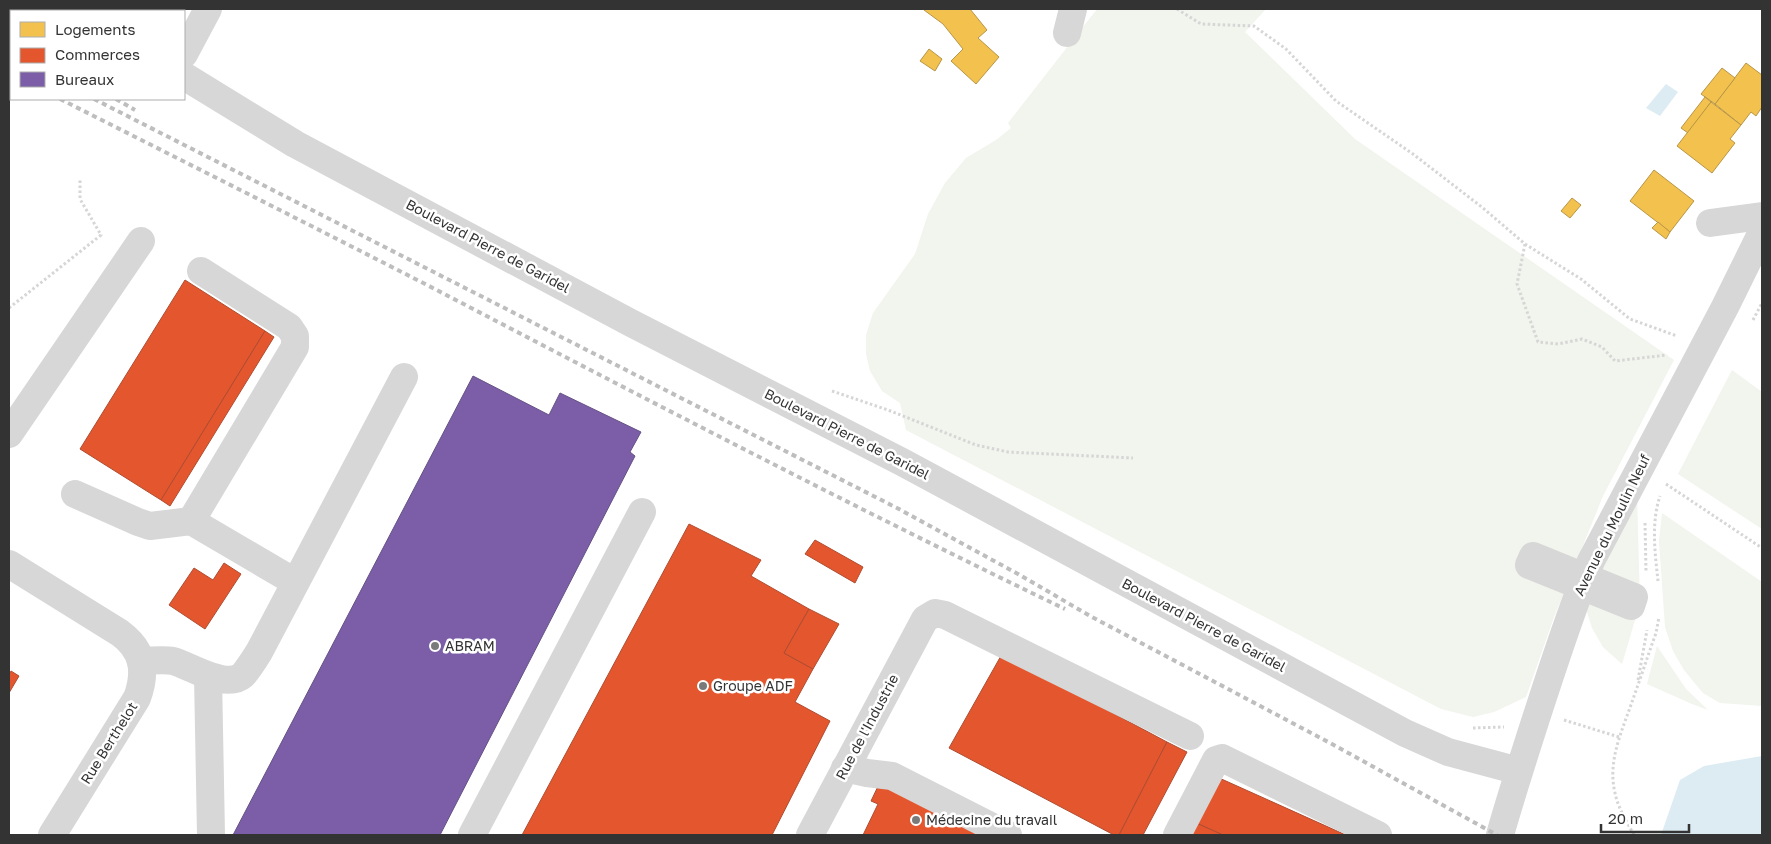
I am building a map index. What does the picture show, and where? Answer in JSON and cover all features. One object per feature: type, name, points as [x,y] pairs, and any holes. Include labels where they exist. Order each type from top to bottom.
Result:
[{"type":"street","points":[[185,52],[208,9]]},
{"type":"street","name":"Boulevard Pierre de Garidel","points":[[185,77],[312,154],[622,318],[902,462],[1404,733],[1448,752],[1518,771]]},
{"type":"street","points":[[1710,223],[1762,216]]},
{"type":"street","name":"Avenue du Moulin Neuf","points":[[1500,835],[1518,771],[1583,582],[1630,486],[1762,232]]},
{"type":"street","points":[[9,434],[141,241]]},
{"type":"street","points":[[191,521],[295,347],[295,336],[290,327],[201,271]]},
{"type":"street","points":[[9,564],[120,633],[131,642],[141,661],[174,662],[208,676],[230,680],[242,676],[259,652],[404,377]]},
{"type":"street","points":[[75,494],[150,526],[191,521],[295,582]]},
{"type":"street","points":[[472,835],[642,512]]},
{"type":"street","name":"Rue de l'Industrie","points":[[810,835],[925,619],[935,613],[945,615],[1190,736]]},
{"type":"street","name":"Rue Berthelot","points":[[52,835],[137,698],[143,675],[141,661]]},
{"type":"street","points":[[208,676],[211,835]]},
{"type":"street","points":[[1177,835],[1214,764],[1218,759],[1222,758],[1378,835]]},
{"type":"street","points":[[845,768],[892,776],[1008,835]]},
{"type":"path","points":[[1177,9],[1201,24],[1254,26],[1286,49],[1336,101],[1413,154],[1483,208],[1525,244],[1581,279],[1630,319],[1704,346]]},
{"type":"path","points":[[9,308],[101,235],[80,199],[80,180]]},
{"type":"path","points":[[1525,244],[1517,284],[1538,342],[1558,344],[1582,339],[1602,347],[1615,361],[1669,354]]},
{"type":"path","points":[[1750,327],[1762,303]]},
{"type":"path","points":[[823,389],[888,410],[976,445],[992,449],[1008,452],[1133,458]]},
{"type":"path","points":[[1658,584],[1656,508],[1666,484],[1762,548]]},
{"type":"path","points":[[1645,518],[1644,555],[1646,574]]},
{"type":"path","points":[[1634,835],[1614,792],[1614,757],[1619,737],[1656,633],[1659,610]]},
{"type":"path","points":[[1636,691],[1648,620]]},
{"type":"path","points":[[1564,719],[1619,737]]},
{"type":"shaded area","points":[[1097,9],[1266,9],[1245,32],[1355,139],[1674,360],[1603,496],[1554,617],[1526,697],[1494,712],[1473,717],[1441,709],[906,430],[900,403],[882,391],[870,371],[866,354],[866,335],[873,313],[915,254],[928,214],[945,183],[966,158],[996,140],[1011,128],[1008,123]]},
{"type":"shaded area","points":[[1666,84],[1678,92],[1660,116],[1646,108]]},
{"type":"shaded area","points":[[1732,370],[1762,392],[1762,529],[1678,474]]},
{"type":"shaded area","points":[[1637,494],[1640,603],[1622,664],[1603,647],[1592,628],[1586,609],[1596,575]]},
{"type":"shaded area","points":[[1662,513],[1762,582],[1762,706],[1720,703],[1703,693],[1684,670],[1673,651],[1665,627],[1659,541]]},
{"type":"shaded area","points":[[1657,646],[1686,689],[1708,710],[1647,684]]},
{"type":"shaded area","points":[[1762,756],[1762,835],[1661,835],[1680,780],[1704,766]]},
{"type":"building: Logements","points":[[925,9],[970,9],[987,30],[978,38],[999,57],[976,84],[951,61],[963,49],[943,24]]},
{"type":"building: Logements","points":[[929,49],[942,59],[935,71],[920,61]]},
{"type":"building: Logements","points":[[1746,63],[1762,75],[1762,107],[1756,116],[1751,112],[1741,125],[1715,104]]},
{"type":"building: Logements","points":[[1722,68],[1735,78],[1715,104],[1701,94]]},
{"type":"building: Logements","points":[[1705,97],[1711,102],[1688,133],[1681,128]]},
{"type":"building: Logements","points":[[1711,102],[1741,125],[1730,139],[1735,143],[1712,173],[1677,146]]},
{"type":"building: Logements","points":[[1654,170],[1694,201],[1670,232],[1630,201]]},
{"type":"building: Logements","points":[[1572,198],[1581,205],[1570,218],[1561,211]]},
{"type":"building: Logements","points":[[1658,222],[1670,232],[1666,239],[1652,228]]},
{"type":"building: Commerces","points":[[185,280],[265,331],[161,500],[80,449]]},
{"type":"building: Commerces","points":[[265,331],[274,337],[170,506],[161,500]]},
{"type":"building: Commerces","name":"Groupe ADF","points":[[689,524],[761,560],[751,576],[809,609],[784,653],[813,669],[795,702],[830,721],[772,835],[522,835]]},
{"type":"building: Commerces","points":[[815,540],[863,567],[855,583],[805,554]]},
{"type":"building: Commerces","points":[[224,563],[241,574],[205,629],[169,605],[194,568],[213,580]]},
{"type":"building: Commerces","points":[[809,609],[839,624],[813,669],[784,653]]},
{"type":"building: Commerces","points":[[1002,654],[1167,742],[1119,835],[1114,835],[949,748]]},
{"type":"building: Commerces","points":[[11,671],[19,676],[9,693],[9,675]]},
{"type":"building: Commerces","points":[[1167,742],[1187,752],[1143,835],[1119,835]]},
{"type":"building: Commerces","points":[[1217,777],[1346,835],[1223,835],[1194,822]]},
{"type":"building: Commerces","name":"Médecine du travail","points":[[881,780],[991,835],[863,835],[878,804],[871,801]]},
{"type":"building: Commerces","points":[[1194,822],[1223,835],[1187,835]]},
{"type":"building: Bureaux","name":"ABRAM","points":[[473,376],[549,415],[560,393],[641,432],[630,452],[635,456],[440,835],[233,835]]},
{"type":"railway","points":[[62,100],[429,286],[825,491],[1065,609]]},
{"type":"railway","points":[[96,100],[897,508],[1092,617],[1332,744],[1497,835]]},
{"type":"railway","points":[[118,100],[135,110]]},
{"type":"place","name":"ABRAM","points":[[435,646]]},
{"type":"place","name":"Groupe ADF","points":[[703,686]]},
{"type":"place","name":"Médecine du travail","points":[[916,820]]}]
